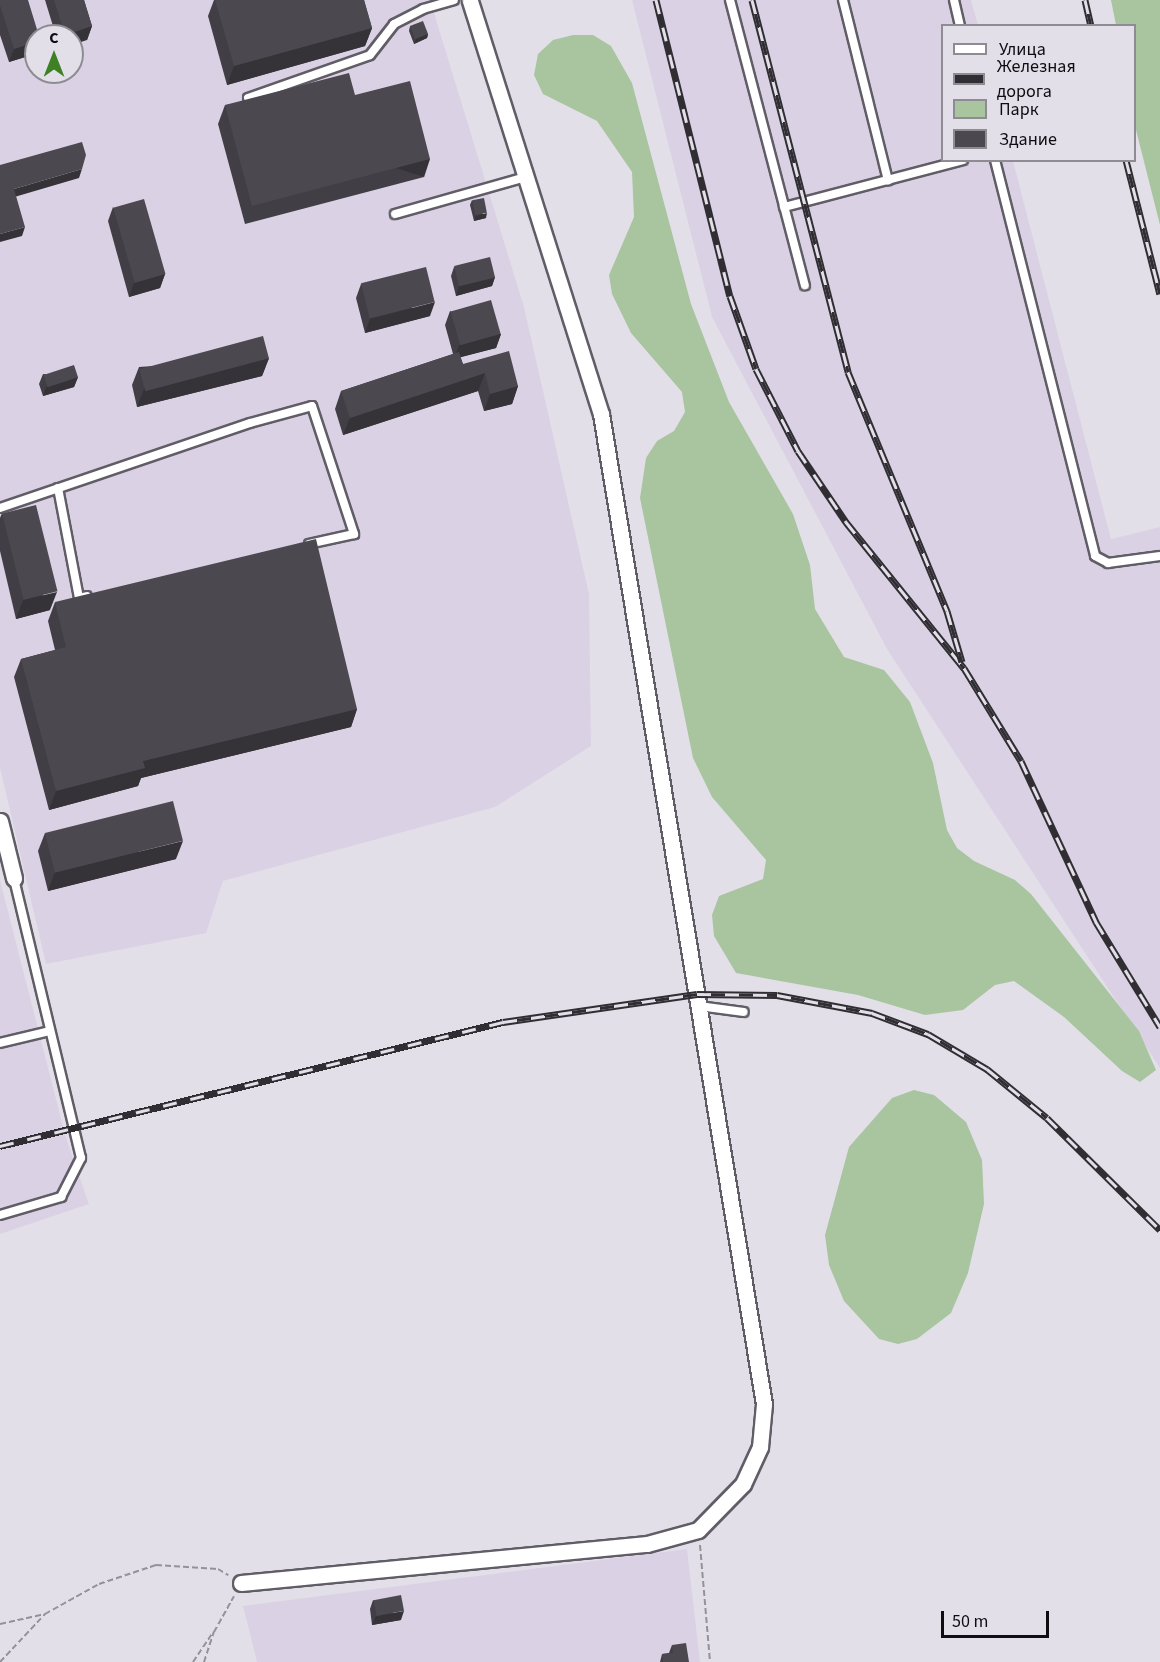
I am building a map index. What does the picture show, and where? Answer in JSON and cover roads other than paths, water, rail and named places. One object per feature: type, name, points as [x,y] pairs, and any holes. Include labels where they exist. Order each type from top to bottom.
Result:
[{"type":"street","points":[[241,1583],[647,1544],[698,1530],[743,1484],[760,1447],[764,1404],[601,414],[470,0]]},
{"type":"street","points":[[0,821],[14,878]]},
{"type":"lane","points":[[248,98],[370,55],[394,24],[423,9],[454,0]]},
{"type":"lane","points":[[730,0],[805,285]]},
{"type":"lane","points":[[843,0],[888,180]]},
{"type":"lane","points":[[954,0],[960,24]]},
{"type":"lane","points":[[784,207],[956,162]]},
{"type":"lane","points":[[995,162],[1095,556],[1108,563],[1160,555]]},
{"type":"lane","points":[[395,214],[526,177]]},
{"type":"lane","points":[[0,508],[249,423],[312,406],[354,534],[297,547]]},
{"type":"lane","points":[[58,489],[79,598],[102,593]]},
{"type":"lane","points":[[0,1215],[61,1197],[81,1158],[14,878]]},
{"type":"lane","points":[[699,1006],[744,1012]]},
{"type":"lane","points":[[0,1043],[50,1031]]},
{"type":"railway","points":[[656,0],[730,296],[756,369],[798,451],[846,522],[964,668],[1021,761],[1096,922],[1160,1027]]},
{"type":"railway","points":[[752,0],[848,372],[947,611],[962,662]]},
{"type":"railway","points":[[1085,0],[1091,24]]},
{"type":"railway","points":[[1127,162],[1160,294]]},
{"type":"railway","points":[[0,1146],[503,1022],[697,994],[777,995],[872,1013],[928,1034],[987,1069],[1047,1118],[1160,1230]]}]
